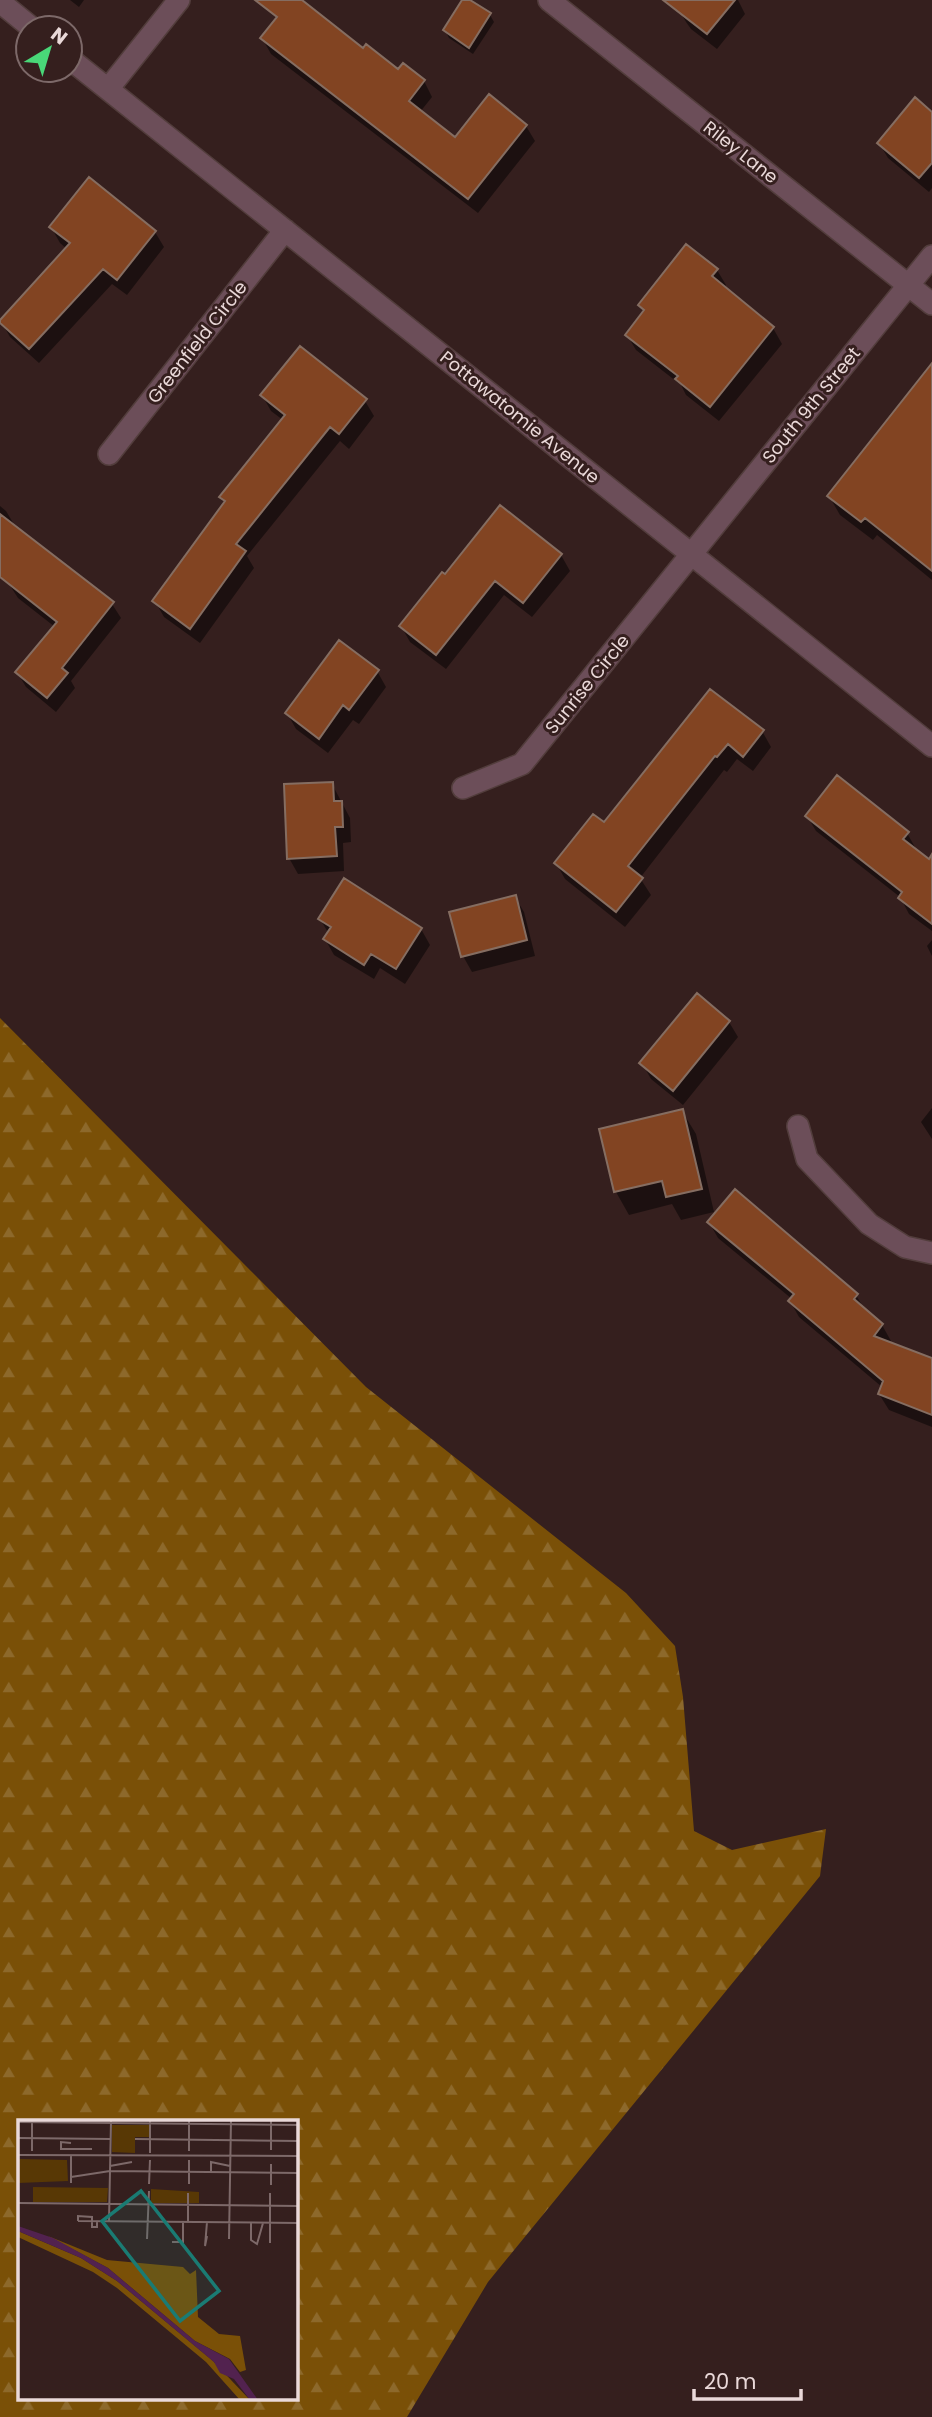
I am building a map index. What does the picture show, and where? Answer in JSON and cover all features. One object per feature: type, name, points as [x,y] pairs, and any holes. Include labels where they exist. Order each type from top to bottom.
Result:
[{"type":"street","points":[[108,89],[179,0]]},
{"type":"street","name":"Riley Lane","points":[[549,0],[932,304]]},
{"type":"street","points":[[0,2],[15,14]]},
{"type":"street","name":"Pottawatomie Avenue","points":[[84,70],[932,746]]},
{"type":"street","name":"Greenfield Circle","points":[[110,454],[285,230]]},
{"type":"street","name":"South 9th Street","points":[[691,553],[932,256]]},
{"type":"street","name":"Sunrise Circle","points":[[463,788],[522,764],[691,553]]},
{"type":"street","points":[[799,1126],[807,1159],[869,1224],[905,1247],[932,1254]]},
{"type":"green space","points":[[0,1018],[366,1387],[626,1593],[675,1646],[683,1697],[694,1831],[732,1850],[826,1829],[820,1876],[488,2282],[407,2417],[0,2417]]},
{"type":"building","points":[[255,0],[302,0],[363,48],[366,44],[398,69],[403,63],[425,80],[409,101],[455,137],[489,94],[527,125],[468,199],[260,38],[277,17]]},
{"type":"building","points":[[462,0],[470,0],[491,13],[469,48],[443,30]]},
{"type":"building","points":[[663,0],[735,0],[707,34]]},
{"type":"building","points":[[915,97],[932,112],[932,163],[919,178],[877,143]]},
{"type":"building","points":[[89,177],[156,231],[117,280],[103,269],[29,349],[0,323],[0,320],[70,243],[49,227]]},
{"type":"building","points":[[686,244],[718,269],[712,276],[774,327],[710,407],[675,379],[678,376],[625,335],[644,310],[638,305]]},
{"type":"building","points":[[300,346],[367,399],[339,434],[330,427],[236,544],[246,551],[190,629],[152,601],[225,501],[219,497],[285,415],[260,395]]},
{"type":"building","points":[[932,363],[932,571],[865,518],[861,522],[827,496]]},
{"type":"building","points":[[500,505],[562,554],[523,603],[495,581],[436,655],[399,626]]},
{"type":"building","points":[[0,514],[114,602],[62,668],[68,673],[47,698],[15,672],[57,622],[0,577]]},
{"type":"building","points":[[339,640],[379,670],[349,710],[343,705],[319,739],[285,713]]},
{"type":"building","points":[[710,689],[764,730],[743,757],[728,744],[715,756],[628,866],[643,878],[616,912],[554,863],[593,814],[604,822]]},
{"type":"building","points":[[837,775],[909,832],[903,839],[929,859],[932,854],[932,924],[898,898],[902,892],[805,816]]},
{"type":"building","points":[[333,782],[334,801],[342,801],[343,827],[335,827],[337,856],[287,859],[284,784]]},
{"type":"building","points":[[344,878],[422,928],[396,969],[371,954],[364,965],[323,939],[331,927],[318,919]]},
{"type":"building","points":[[516,895],[527,940],[461,957],[449,912]]},
{"type":"building","points":[[697,993],[730,1021],[673,1091],[639,1063]]},
{"type":"building","points":[[683,1109],[702,1189],[666,1197],[662,1181],[614,1192],[599,1129]]},
{"type":"building","points":[[735,1189],[858,1294],[854,1299],[883,1324],[874,1336],[932,1358],[932,1415],[878,1394],[883,1381],[788,1301],[794,1294],[707,1222]]}]
